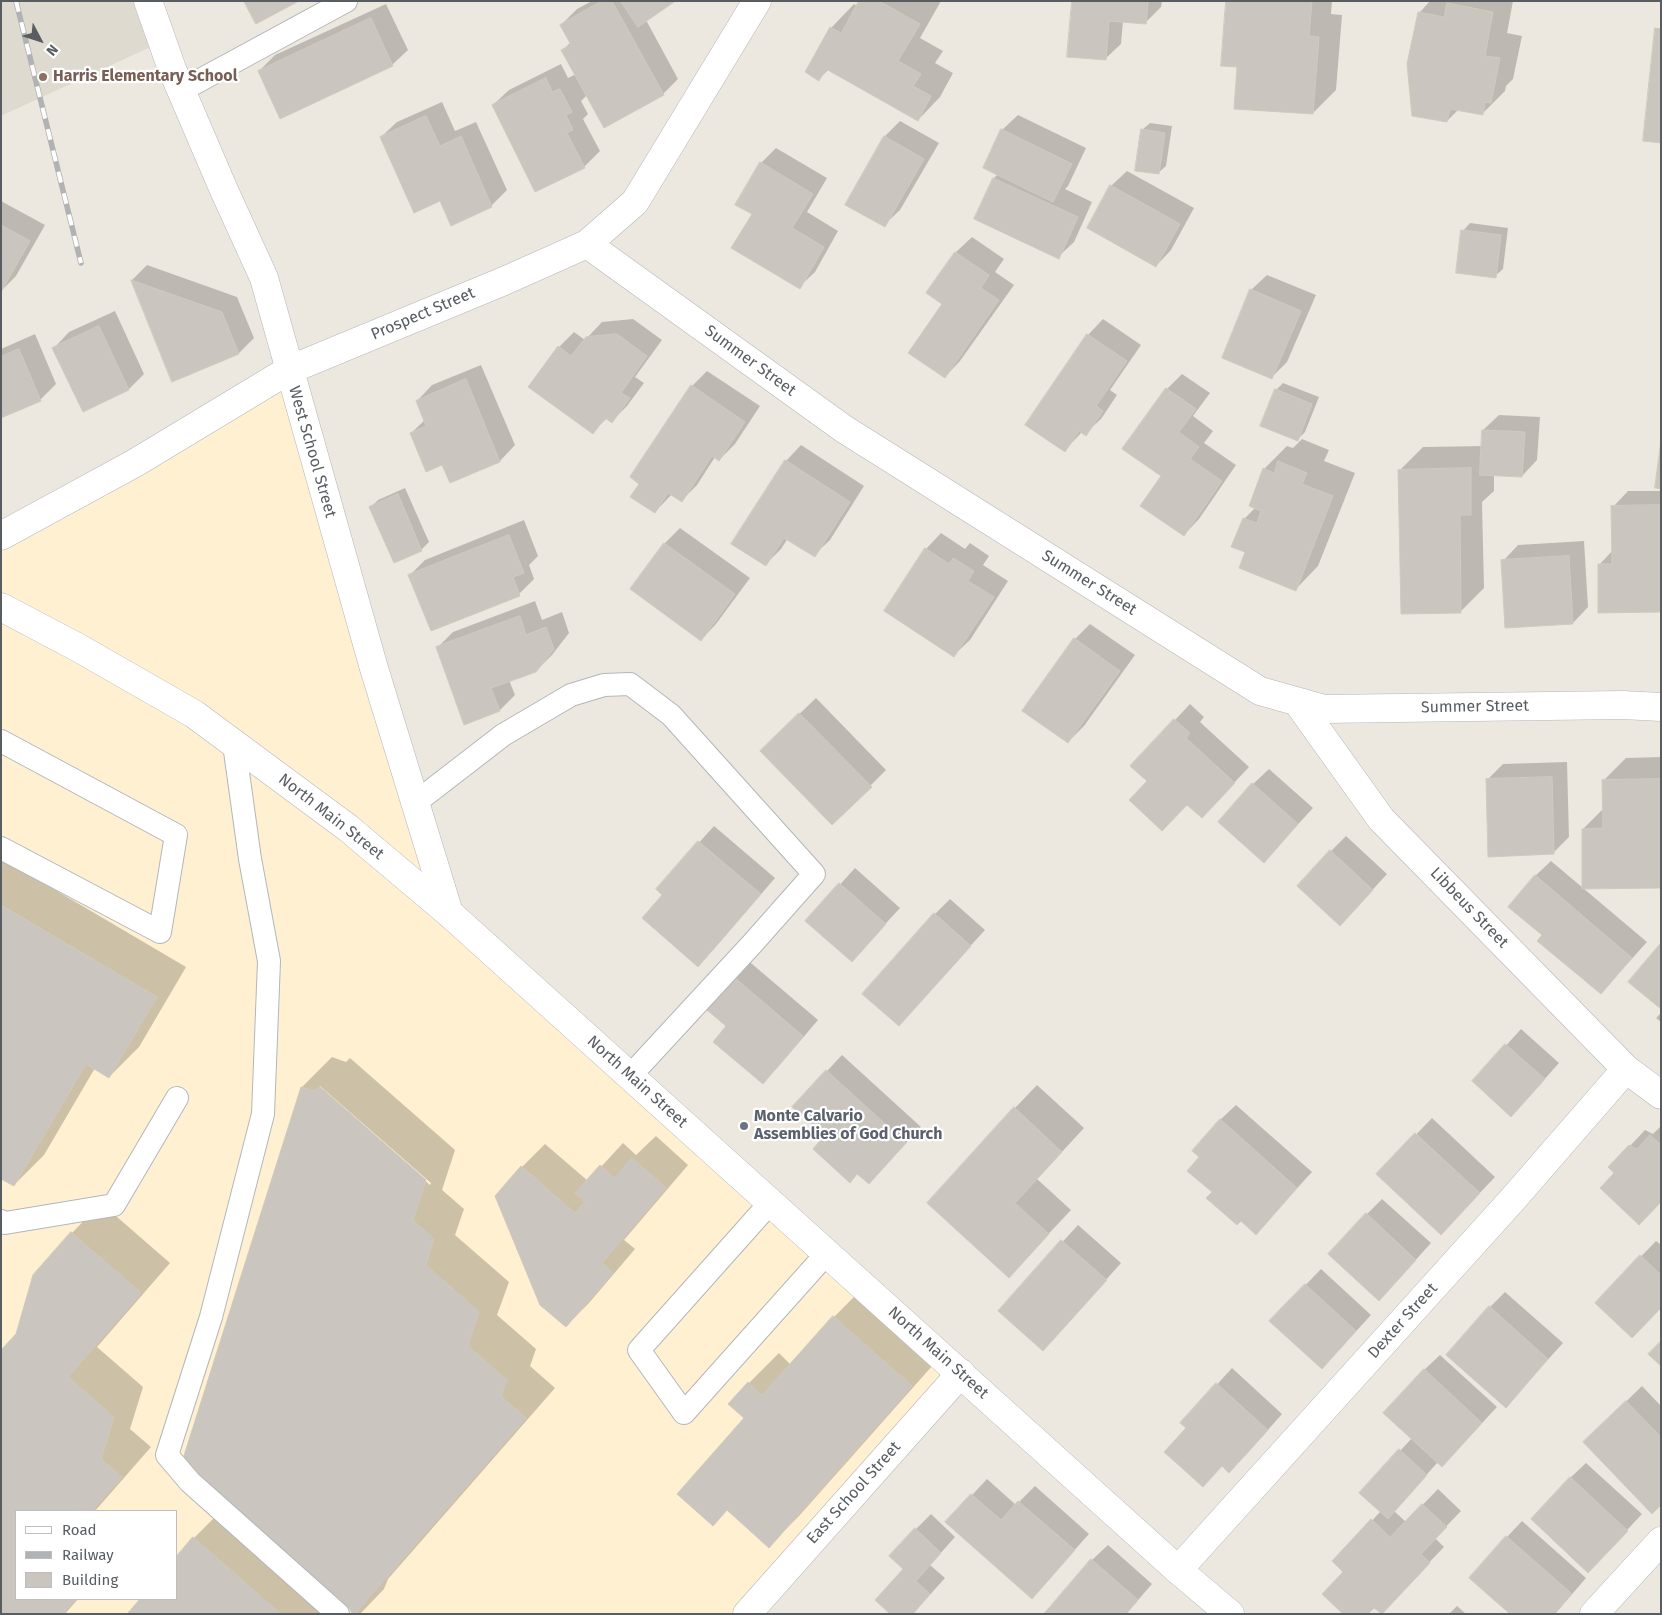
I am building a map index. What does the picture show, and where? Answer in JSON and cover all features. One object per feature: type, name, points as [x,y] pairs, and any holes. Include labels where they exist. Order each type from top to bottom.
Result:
[{"type":"street","name":"West School Street","points":[[148,1],[182,90],[223,188],[264,278],[373,665],[449,913]]},
{"type":"street","name":"Prospect Street","points":[[1,536],[135,463],[289,370],[504,281],[587,244],[635,202],[757,1]]},
{"type":"street","name":"Summer Street","points":[[587,244],[844,429],[1260,691],[1324,710],[1623,705],[1661,707]]},
{"type":"street","name":"North Main Street","points":[[1,607],[77,646],[194,714],[348,828],[449,913],[1178,1570],[1230,1614]]},
{"type":"street","name":"Libbeus Street","points":[[1298,703],[1381,819],[1626,1070],[1661,1095]]},
{"type":"street","name":"Dexter Street","points":[[1178,1570],[1513,1199],[1626,1070]]},
{"type":"street","name":"East School Street","points":[[746,1614],[961,1373]]},
{"type":"street","points":[[1594,1614],[1661,1541]]},
{"type":"lane","points":[[182,90],[346,1]]},
{"type":"lane","points":[[415,803],[503,735],[571,695],[604,685],[630,684],[671,715],[814,874],[630,1076]]},
{"type":"lane","points":[[1,741],[176,835],[160,932],[1,848]]},
{"type":"lane","points":[[234,744],[250,859],[269,961],[262,1114],[210,1317],[167,1454],[190,1482],[338,1614]]},
{"type":"lane","points":[[1,1221],[5,1222],[114,1205],[177,1098]]},
{"type":"lane","points":[[770,1203],[639,1350],[684,1413],[827,1253]]},
{"type":"shaded area","name":"Harris Elementary School","points":[[1,1],[156,1],[170,38],[1,116]]},
{"type":"shaded area","points":[[304,377],[455,912],[967,1374],[757,1614],[1,1614],[1,542]]},
{"type":"building","points":[[244,1],[299,1],[256,24]]},
{"type":"building","points":[[602,1],[612,1],[664,95],[604,128],[561,50],[571,45],[560,25]]},
{"type":"building","points":[[621,1],[674,1],[674,2],[638,27]]},
{"type":"building","points":[[859,1],[879,1],[920,24],[898,61],[921,74],[913,86],[931,96],[918,121],[826,69],[819,81],[805,72],[830,27],[841,33]]},
{"type":"building","points":[[1072,1],[1148,1],[1146,24],[1109,21],[1106,60],[1067,57]]},
{"type":"building","points":[[1226,1],[1312,1],[1309,36],[1319,37],[1313,114],[1234,109],[1237,67],[1221,66]]},
{"type":"building","points":[[1447,3],[1493,12],[1485,56],[1500,58],[1491,103],[1485,102],[1483,115],[1450,109],[1447,122],[1412,116],[1407,64],[1418,12],[1444,17]]},
{"type":"building","points":[[371,18],[393,66],[280,119],[258,71]]},
{"type":"building","points":[[1655,28],[1661,29],[1661,143],[1643,141]]},
{"type":"building","points":[[546,78],[552,92],[560,89],[572,112],[566,115],[573,130],[567,133],[585,168],[535,192],[492,105]]},
{"type":"building","points":[[426,116],[440,146],[461,136],[492,207],[451,226],[440,201],[414,213],[380,137]]},
{"type":"building","points":[[1001,129],[1072,164],[1053,202],[983,168]]},
{"type":"building","points":[[1141,129],[1165,133],[1159,174],[1135,171]]},
{"type":"building","points":[[884,136],[924,159],[885,227],[845,205]]},
{"type":"building","points":[[760,162],[813,194],[792,228],[824,247],[800,289],[731,248],[752,214],[735,205]]},
{"type":"building","points":[[993,178],[1078,217],[1059,259],[974,219]]},
{"type":"building","points":[[1110,185],[1180,224],[1156,267],[1087,228]]},
{"type":"building","points":[[1,225],[30,241],[1,292]]},
{"type":"building","points":[[1461,230],[1501,235],[1496,278],[1456,273]]},
{"type":"building","points":[[955,252],[989,275],[981,288],[999,300],[945,378],[908,353],[942,304],[926,293]]},
{"type":"building","points":[[131,280],[222,312],[239,354],[172,382]]},
{"type":"building","points":[[1250,289],[1301,311],[1272,379],[1222,358]]},
{"type":"building","points":[[99,326],[129,390],[83,412],[52,348]]},
{"type":"building","points":[[617,334],[647,356],[621,393],[630,398],[612,423],[605,418],[593,434],[528,387],[558,346],[571,356],[586,337]]},
{"type":"building","points":[[1087,334],[1127,361],[1096,406],[1103,411],[1086,436],[1079,431],[1065,452],[1025,425]]},
{"type":"building","points":[[19,349],[41,401],[1,418],[1,357]]},
{"type":"building","points":[[466,379],[500,462],[450,483],[442,465],[426,472],[410,433],[426,426],[416,401]]},
{"type":"building","points":[[691,385],[745,422],[719,461],[712,456],[682,502],[668,493],[655,513],[630,497],[639,484],[630,477]]},
{"type":"building","points":[[1166,388],[1196,409],[1179,432],[1199,447],[1190,459],[1222,481],[1184,536],[1140,506],[1161,476],[1122,449]]},
{"type":"building","points":[[1275,389],[1312,404],[1298,441],[1260,426]]},
{"type":"building","points":[[1482,430],[1525,432],[1522,477],[1480,475]]},
{"type":"building","points":[[1661,441],[1661,489],[1655,488]]},
{"type":"building","points":[[785,460],[850,502],[815,557],[784,538],[766,566],[731,544]]},
{"type":"building","points":[[1278,461],[1307,473],[1302,484],[1333,496],[1296,591],[1239,568],[1245,552],[1231,547],[1243,518],[1257,523],[1261,511],[1249,506],[1263,468],[1274,473]]},
{"type":"building","points":[[1471,468],[1471,515],[1460,515],[1461,613],[1401,614],[1398,470]]},
{"type":"building","points":[[398,494],[422,551],[394,563],[369,507]]},
{"type":"building","points":[[1661,505],[1661,612],[1598,613],[1598,564],[1612,564],[1611,506]]},
{"type":"building","points":[[509,535],[524,573],[513,577],[520,596],[431,631],[408,575]]},
{"type":"building","points":[[664,543],[735,594],[701,641],[630,589]]},
{"type":"building","points":[[925,548],[949,564],[953,558],[974,571],[968,581],[994,597],[954,657],[884,611]]},
{"type":"building","points":[[1569,556],[1573,624],[1505,628],[1501,560]]},
{"type":"building","points":[[520,616],[526,635],[546,627],[554,649],[536,672],[491,688],[500,711],[464,725],[436,647]]},
{"type":"building","points":[[1074,638],[1120,671],[1068,743],[1022,711]]},
{"type":"building","points":[[799,713],[872,787],[832,825],[760,751]]},
{"type":"building","points":[[1174,719],[1190,733],[1186,738],[1235,783],[1202,818],[1187,805],[1162,831],[1129,800],[1147,781],[1130,766]]},
{"type":"building","points":[[1552,777],[1554,854],[1488,857],[1486,779]]},
{"type":"building","points":[[1661,779],[1661,888],[1582,889],[1582,829],[1603,828],[1602,780]]},
{"type":"building","points":[[1252,783],[1298,824],[1264,863],[1218,822]]},
{"type":"building","points":[[698,841],[761,894],[698,967],[642,918],[662,895],[656,889]]},
{"type":"building","points":[[1330,850],[1373,890],[1340,926],[1297,886]]},
{"type":"building","points":[[1535,875],[1632,958],[1601,994],[1537,941],[1542,935],[1508,907]]},
{"type":"building","points":[[839,883],[886,924],[852,962],[805,921]]},
{"type":"building","points":[[1,905],[157,997],[109,1078],[86,1064],[14,1186],[1,1179]]},
{"type":"building","points":[[934,913],[971,946],[899,1026],[862,994]]},
{"type":"building","points":[[1661,943],[1661,1009],[1628,982]]},
{"type":"building","points":[[728,972],[803,1036],[763,1084],[713,1042],[726,1026],[701,1005]]},
{"type":"building","points":[[1505,1044],[1545,1079],[1511,1117],[1472,1081]]},
{"type":"building","points":[[826,1070],[906,1143],[869,1184],[857,1174],[850,1183],[813,1149],[824,1136],[792,1107]]},
{"type":"building","points":[[319,1086],[426,1180],[413,1220],[434,1239],[426,1265],[479,1312],[468,1346],[507,1380],[501,1396],[526,1418],[358,1610],[357,1614],[352,1614],[350,1609],[182,1462],[301,1087],[315,1091]]},
{"type":"building","points":[[1014,1107],[1062,1152],[1015,1203],[1049,1234],[1009,1278],[927,1203]]},
{"type":"building","points":[[1220,1119],[1297,1188],[1256,1235],[1241,1221],[1237,1225],[1206,1198],[1212,1192],[1187,1171],[1199,1157],[1192,1151]]},
{"type":"building","points":[[1415,1133],[1480,1193],[1441,1235],[1376,1174]]},
{"type":"building","points":[[1650,1135],[1661,1145],[1661,1202],[1639,1225],[1600,1188],[1614,1173],[1608,1167],[1629,1145],[1637,1149]]},
{"type":"building","points":[[632,1158],[666,1188],[602,1263],[613,1273],[566,1327],[540,1305],[495,1196],[521,1166],[575,1213],[585,1202],[575,1193],[600,1165],[614,1178]]},
{"type":"building","points":[[1366,1213],[1416,1260],[1379,1301],[1328,1254]]},
{"type":"building","points":[[71,1232],[141,1293],[68,1377],[114,1417],[101,1459],[122,1477],[93,1510],[15,1510],[15,1600],[75,1600],[63,1614],[1,1614],[1,1350],[16,1334],[33,1275]]},
{"type":"building","points":[[1061,1240],[1107,1280],[1043,1351],[998,1311]]},
{"type":"building","points":[[1640,1255],[1661,1275],[1661,1308],[1632,1338],[1595,1303]]},
{"type":"building","points":[[1305,1284],[1356,1331],[1322,1369],[1269,1321]]},
{"type":"building","points":[[1489,1306],[1548,1359],[1506,1408],[1446,1355]]},
{"type":"building","points":[[833,1316],[912,1386],[769,1548],[727,1510],[713,1526],[677,1494],[744,1418],[728,1404],[748,1382],[762,1395]]},
{"type":"building","points":[[1661,1341],[1661,1366],[1648,1354]]},
{"type":"building","points":[[1424,1369],[1482,1423],[1442,1467],[1383,1413]]},
{"type":"building","points":[[1216,1383],[1268,1430],[1229,1473],[1222,1466],[1203,1487],[1164,1452],[1186,1428],[1180,1423]]},
{"type":"building","points":[[1626,1401],[1661,1437],[1661,1505],[1652,1514],[1583,1442]]},
{"type":"building","points":[[1399,1449],[1427,1475],[1388,1519],[1359,1493]]},
{"type":"building","points":[[1570,1477],[1628,1531],[1588,1573],[1531,1519]]},
{"type":"building","points":[[971,1494],[1001,1520],[1018,1501],[1075,1550],[1032,1599],[945,1522]]},
{"type":"building","points":[[1422,1504],[1447,1527],[1421,1554],[1430,1563],[1382,1614],[1374,1608],[1368,1614],[1343,1614],[1322,1594],[1343,1572],[1332,1561],[1371,1519],[1390,1537]]},
{"type":"building","points":[[915,1528],[941,1553],[916,1581],[930,1594],[913,1614],[890,1614],[875,1600],[903,1569],[889,1556]]},
{"type":"building","points":[[1506,1536],[1572,1594],[1554,1614],[1510,1614],[1469,1578]]},
{"type":"building","points":[[193,1537],[281,1614],[127,1614],[139,1600],[178,1600],[178,1555]]},
{"type":"building","points":[[1091,1559],[1138,1600],[1126,1614],[1044,1614]]},
{"type":"railway","points":[[16,1],[81,263]]},
{"type":"place","name":"Harris Elementary School","points":[[43,77]]},
{"type":"place","name":"Monte Calvario Assemblies of God Church","points":[[744,1126]]}]
